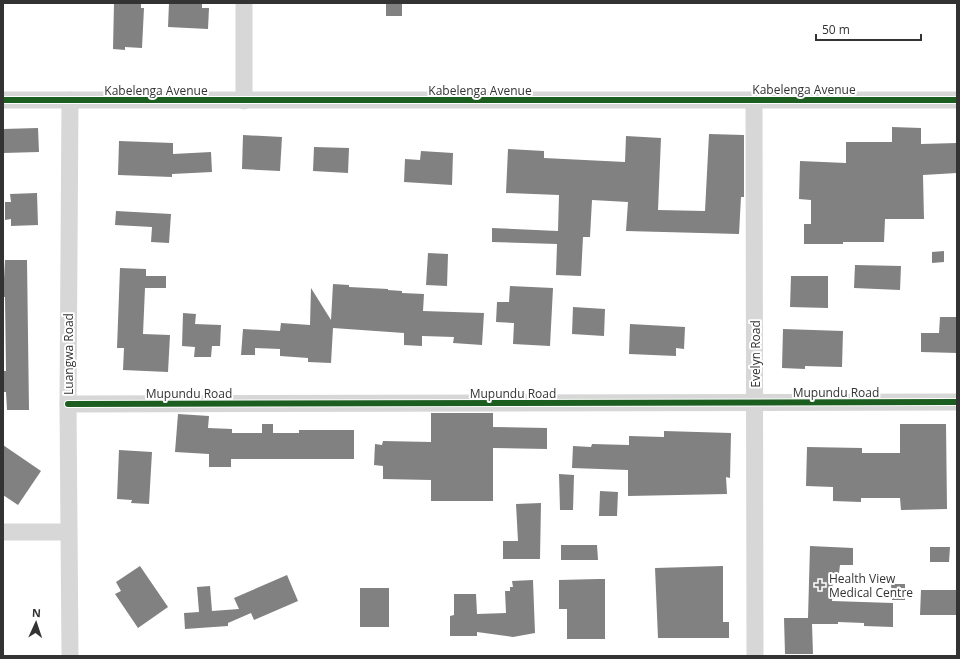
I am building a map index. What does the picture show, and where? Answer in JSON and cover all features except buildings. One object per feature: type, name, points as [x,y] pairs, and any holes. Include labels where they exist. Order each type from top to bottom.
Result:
[{"type":"street","points":[[244,3],[244,101]]},
{"type":"street","name":"Kabelenga Avenue","points":[[3,100],[957,100]]},
{"type":"street","name":"Luangwa Road","points":[[70,100],[68,404],[70,656]]},
{"type":"street","name":"Evelyn Road","points":[[754,101],[755,656]]},
{"type":"street","name":"Mupundu Road","points":[[68,404],[957,402]]},
{"type":"street","points":[[3,532],[68,532]]},
{"type":"cycle path","points":[[3,100],[957,100]]},
{"type":"cycle path","points":[[68,404],[957,402]]},
{"type":"place","name":"Health View Medical Centre","points":[[820,585]]}]
